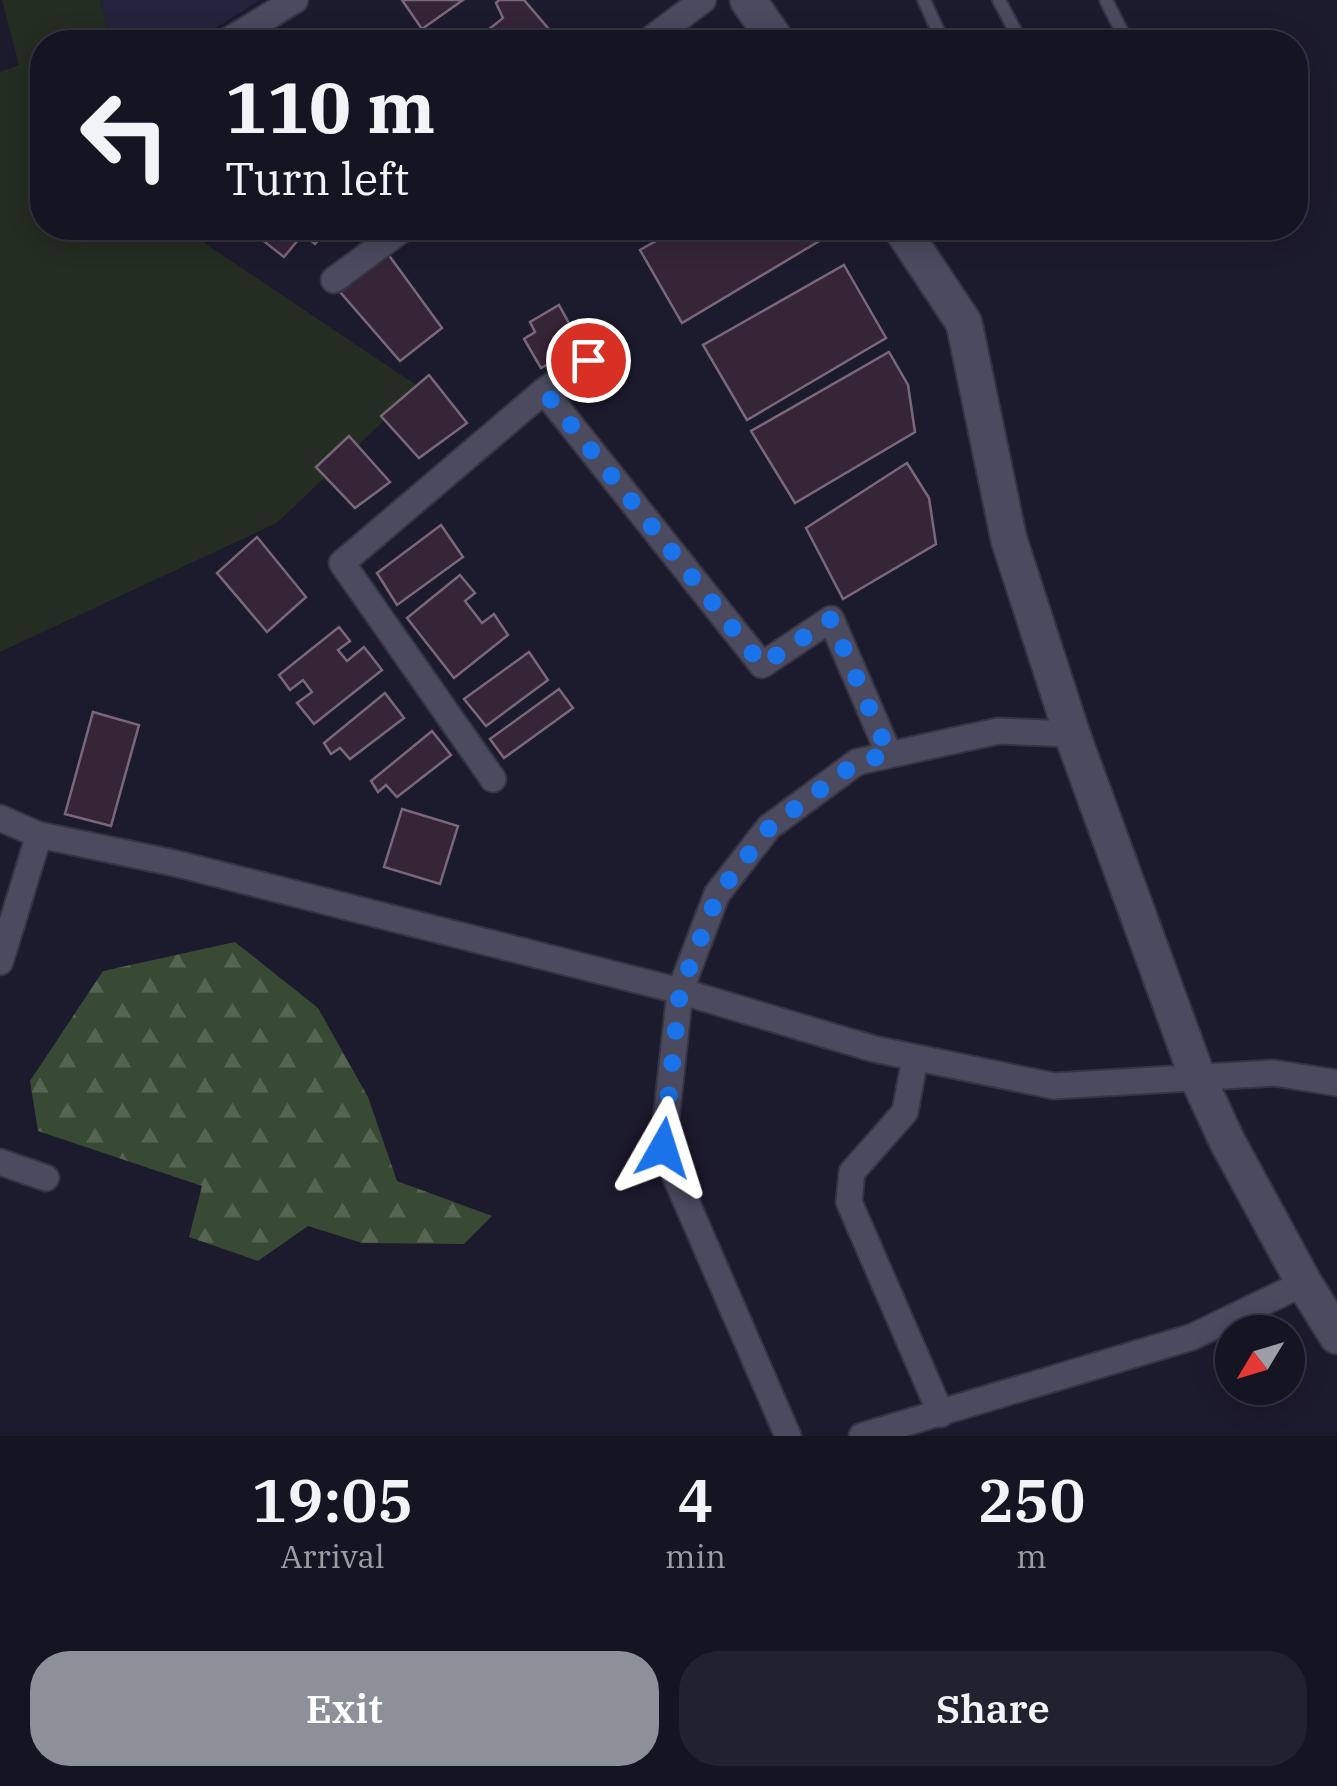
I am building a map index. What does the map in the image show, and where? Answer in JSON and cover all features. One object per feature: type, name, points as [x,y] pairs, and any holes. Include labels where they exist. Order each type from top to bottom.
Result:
[{"type":"street","points":[[245,30],[294,0]]},
{"type":"street","points":[[664,30],[703,0]]},
{"type":"street","points":[[748,0],[769,30]]},
{"type":"street","points":[[334,280],[388,240]]},
{"type":"street","points":[[909,240],[964,323],[1009,540],[1072,734],[1197,1076],[1227,1141],[1304,1284],[1337,1336]]},
{"type":"street","points":[[494,779],[342,563],[544,391],[610,345]]},
{"type":"street","points":[[544,391],[762,665],[831,619],[889,754]]},
{"type":"street","points":[[788,1436],[663,1148],[680,991],[718,894],[769,828],[857,762],[998,731],[1072,734]]},
{"type":"street","points":[[0,818],[39,834],[174,863],[680,991],[874,1049],[1054,1086],[1274,1073],[1337,1083]]},
{"type":"street","points":[[0,962],[39,834]]},
{"type":"street","points":[[915,1058],[905,1112],[852,1172],[849,1202],[941,1414]]},
{"type":"street","points":[[0,1162],[46,1178]]},
{"type":"street","points":[[862,1436],[1192,1337],[1304,1284]]},
{"type":"lane","points":[[924,0],[937,30]]},
{"type":"lane","points":[[999,0],[1014,30]]},
{"type":"lane","points":[[1106,0],[1120,30]]},
{"type":"shaded area","points":[[100,0],[260,0],[213,30],[108,30]]},
{"type":"green space","points":[[2,0],[100,0],[108,30],[30,30],[30,240],[200,240],[419,387],[277,523],[0,652],[0,72],[19,65]]},
{"type":"green space","points":[[235,942],[318,1008],[368,1097],[397,1181],[492,1216],[464,1244],[362,1243],[308,1226],[258,1261],[189,1237],[202,1186],[38,1131],[30,1081],[103,971]]},
{"type":"building","points":[[402,0],[463,0],[422,29]]},
{"type":"building","points":[[524,0],[550,30],[488,30],[503,18],[496,3]]},
{"type":"building","points":[[262,240],[298,240],[284,257]]},
{"type":"building","points":[[658,240],[821,240],[682,323],[640,250]]},
{"type":"building","points":[[388,254],[442,328],[400,361],[340,292]]},
{"type":"building","points":[[844,265],[886,338],[747,420],[703,345]]},
{"type":"building","points":[[559,305],[570,325],[578,320],[590,340],[541,368],[524,339],[535,332],[530,322]]},
{"type":"building","points":[[889,352],[908,385],[915,432],[795,503],[751,431]]},
{"type":"building","points":[[429,375],[467,423],[419,458],[381,416]]},
{"type":"building","points":[[349,436],[390,482],[355,508],[316,467]]},
{"type":"building","points":[[907,463],[929,498],[936,544],[843,599],[806,528]]},
{"type":"building","points":[[441,525],[463,557],[397,605],[377,573]]},
{"type":"building","points":[[257,537],[306,597],[267,632],[217,573]]},
{"type":"building","points":[[460,575],[475,593],[465,601],[482,623],[494,614],[508,635],[454,678],[407,618]]},
{"type":"building","points":[[339,627],[350,641],[338,650],[347,661],[364,647],[382,670],[314,724],[297,703],[312,692],[303,680],[290,690],[279,675]]},
{"type":"building","points":[[529,652],[548,680],[486,726],[464,699]]},
{"type":"building","points":[[559,689],[573,708],[504,758],[490,739]]},
{"type":"building","points":[[385,693],[404,718],[350,759],[340,748],[331,754],[324,743]]},
{"type":"building","points":[[93,712],[139,725],[111,826],[65,814]]},
{"type":"building","points":[[432,731],[451,755],[397,797],[386,785],[378,792],[371,781]]},
{"type":"building","points":[[402,809],[458,826],[440,884],[384,867]]},
{"type":"route","points":[[588,360],[544,391],[762,665],[831,619],[889,754],[857,762],[769,828],[718,894],[680,991],[663,1148]]}]
